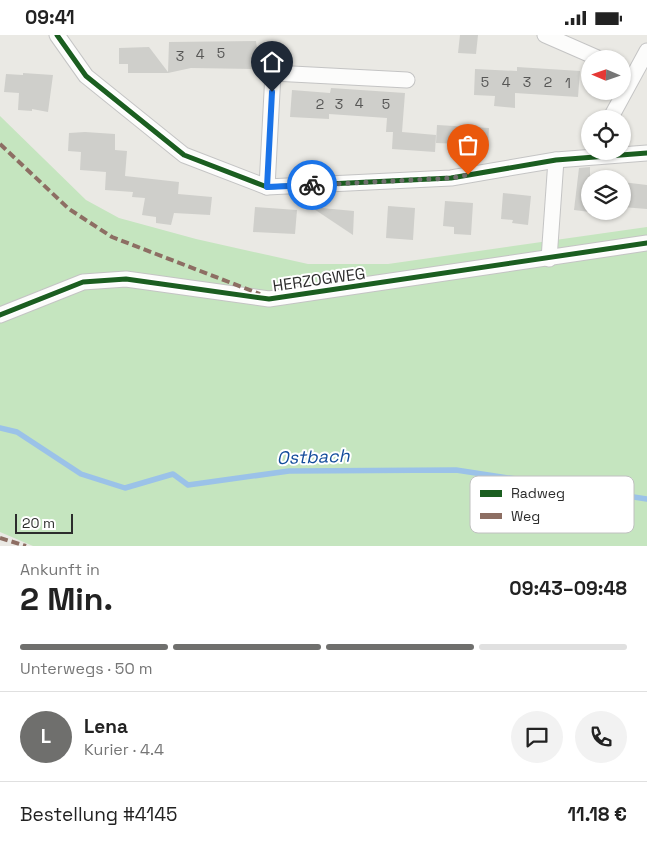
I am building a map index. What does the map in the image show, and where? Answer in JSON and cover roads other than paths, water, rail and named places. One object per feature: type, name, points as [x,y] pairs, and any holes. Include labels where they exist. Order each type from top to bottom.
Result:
[{"type":"street","points":[[57,35],[86,76],[184,155],[267,187],[451,178],[581,156]]},
{"type":"street","points":[[545,35],[581,51]]},
{"type":"street","points":[[631,68],[647,51]]},
{"type":"street","points":[[267,187],[273,73],[407,80]]},
{"type":"street","points":[[631,153],[647,153]]},
{"type":"street","points":[[549,259],[556,160]]},
{"type":"street","name":"HERZOGWEG","points":[[0,315],[83,283],[126,279],[269,299],[647,243]]},
{"type":"waterway","name":"Ostbach","points":[[0,428],[17,432],[81,474],[125,488],[173,474],[188,485],[289,471],[456,470],[496,476]]},
{"type":"waterway","name":"Ostbach","points":[[634,497],[647,499]]}]
